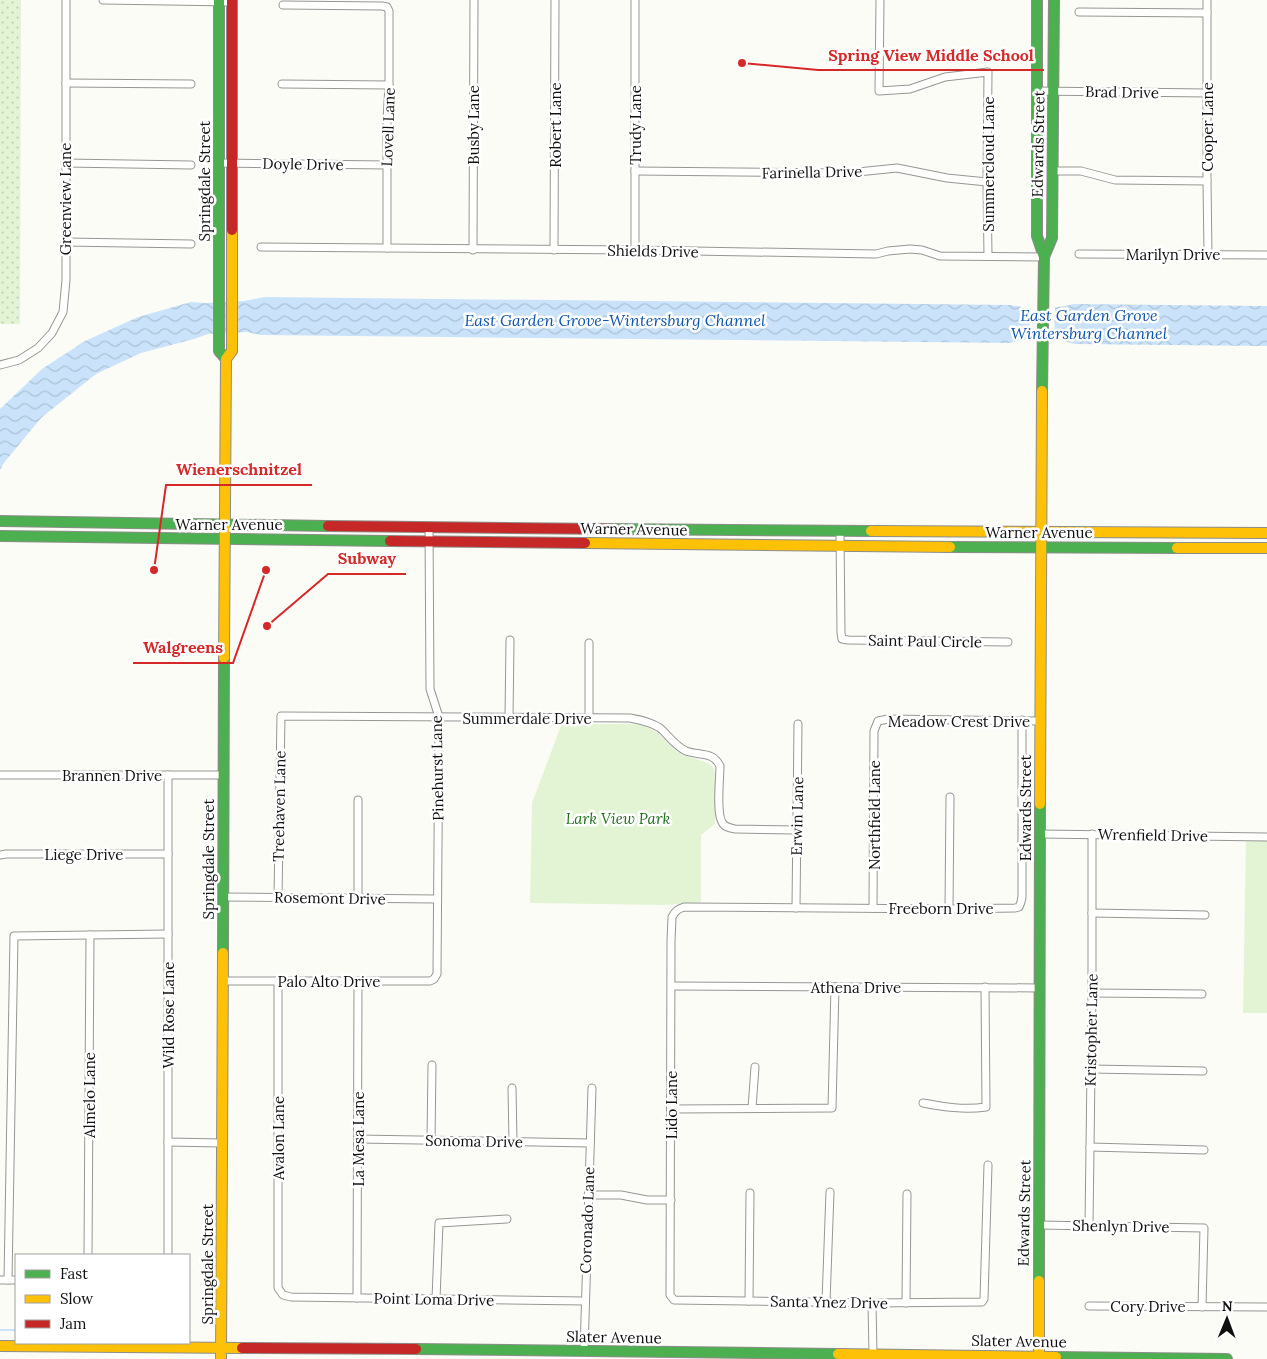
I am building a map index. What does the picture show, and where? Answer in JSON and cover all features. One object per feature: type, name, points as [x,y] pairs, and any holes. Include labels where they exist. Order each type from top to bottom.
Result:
[{"type":"main road","name":"Edwards Street","points":[[1037,0],[1037,236],[1044,257],[1040,547],[1039,1357]]},
{"type":"main road","name":"Edwards Street","points":[[1044,257],[1052,238],[1054,0]]},
{"type":"main road","name":"Springdale Street","points":[[219,1],[219,351],[226,359]]},
{"type":"main road","name":"Springdale Street","points":[[221,1359],[226,359],[232,351],[232,1]]},
{"type":"main road","name":"Warner Avenue","points":[[2,524],[52,522],[1041,533],[1267,533]]},
{"type":"main road","points":[[52,522],[52,536]]},
{"type":"main road","points":[[315,539],[317,532],[353,532],[369,526]]},
{"type":"main road","points":[[1176,547],[1195,541],[1222,541],[1234,533]]},
{"type":"main road","name":"Warner Avenue","points":[[0,536],[840,546],[1267,548]]},
{"type":"main road","points":[[1234,548],[1241,540],[1267,541]]},
{"type":"main road","name":"Slater Avenue","points":[[0,1346],[1227,1359]]},
{"type":"street","name":"Greenview Lane","points":[[0,365],[19,360],[38,348],[52,333],[63,312],[66,280],[66,0]]},
{"type":"street","points":[[104,0],[232,1]]},
{"type":"street","name":"Busby Lane","points":[[473,250],[474,0]]},
{"type":"street","name":"Robert Lane","points":[[554,250],[555,0]]},
{"type":"street","name":"Trudy Lane","points":[[635,0],[635,250]]},
{"type":"street","name":"Summercloud Lane","points":[[880,0],[879,91],[910,89],[945,77],[988,72],[988,256]]},
{"type":"street","name":"Cooper Lane","points":[[1208,0],[1208,254]]},
{"type":"street","name":"Lovell Lane","points":[[283,5],[382,6],[387,7],[390,11],[386,248]]},
{"type":"street","points":[[1079,12],[1207,13]]},
{"type":"street","points":[[66,83],[191,84]]},
{"type":"street","points":[[282,84],[389,85]]},
{"type":"street","name":"Brad Drive","points":[[1036,92],[1207,93]]},
{"type":"street","points":[[65,162],[191,165]]},
{"type":"street","name":"Doyle Drive","points":[[219,163],[387,165]]},
{"type":"street","name":"Farinella Drive","points":[[635,171],[848,173],[897,168],[947,178],[987,182]]},
{"type":"street","points":[[1053,171],[1081,171],[1115,180],[1207,181]]},
{"type":"street","points":[[66,242],[191,244]]},
{"type":"street","name":"Shields Drive","points":[[261,248],[635,250],[876,254],[888,250],[910,249],[922,250],[940,256],[1044,257]]},
{"type":"street","name":"Marilyn Drive","points":[[1079,254],[1267,255]]},
{"type":"street","name":"Pinehurst Lane","points":[[429,527],[430,689],[439,717],[437,974],[434,979]]},
{"type":"street","points":[[840,531],[840,546]]},
{"type":"street","name":"Saint Paul Circle","points":[[840,546],[842,639],[1008,642]]},
{"type":"street","points":[[508,717],[510,640]]},
{"type":"street","points":[[589,643],[589,718]]},
{"type":"street","name":"Summerdale Drive","points":[[281,716],[630,718],[641,720],[652,723],[685,750],[712,756],[717,761],[720,766],[719,812],[722,822],[728,828],[797,830]]},
{"type":"street","name":"Treehaven Lane","points":[[278,897],[281,716]]},
{"type":"street","name":"Meadow Crest Drive","points":[[878,722],[888,719],[1041,720]]},
{"type":"street","name":"Freeborn Drive","points":[[677,910],[684,907],[949,909],[1019,907],[1021,902],[1022,720]]},
{"type":"street","name":"Northfield Lane","points":[[873,908],[874,731],[878,722]]},
{"type":"street","name":"Erwin Lane","points":[[796,908],[798,724]]},
{"type":"street","name":"Brannen Drive","points":[[0,775],[223,775]]},
{"type":"street","name":"Wild Rose Lane","points":[[168,775],[168,1254]]},
{"type":"street","points":[[949,909],[950,797]]},
{"type":"street","points":[[358,800],[358,898]]},
{"type":"street","name":"Wrenfield Drive","points":[[1040,834],[1267,836]]},
{"type":"street","name":"Kristopher Lane","points":[[1089,1225],[1092,834]]},
{"type":"street","name":"Liege Drive","points":[[0,855],[168,854]]},
{"type":"street","name":"Rosemont Drive","points":[[223,897],[437,899]]},
{"type":"street","name":"Lido Lane","points":[[674,1300],[670,1295],[669,1288],[672,917],[677,910]]},
{"type":"street","points":[[1092,913],[1205,915]]},
{"type":"street","points":[[4,1280],[14,936],[168,934]]},
{"type":"street","name":"Almelo Lane","points":[[88,1254],[90,935]]},
{"type":"street","name":"Palo Alto Drive","points":[[223,981],[430,981],[434,979]]},
{"type":"street","name":"Avalon Lane","points":[[278,980],[278,1288],[283,1295]]},
{"type":"street","name":"La Mesa Lane","points":[[357,1298],[358,981]]},
{"type":"street","name":"Athena Drive","points":[[672,986],[1040,988]]},
{"type":"street","points":[[671,1109],[832,1108],[835,987]]},
{"type":"street","points":[[923,1104],[950,1108],[986,1107],[985,987]]},
{"type":"street","points":[[1092,993],[1202,994]]},
{"type":"street","points":[[431,1140],[432,1065]]},
{"type":"street","points":[[752,1108],[755,1067]]},
{"type":"street","points":[[1091,1070],[1203,1071]]},
{"type":"street","points":[[512,1088],[512,1142]]},
{"type":"street","name":"Coronado Lane","points":[[584,1352],[592,1088]]},
{"type":"street","name":"Sonoma Drive","points":[[358,1139],[590,1143]]},
{"type":"street","points":[[168,1142],[222,1143]]},
{"type":"street","points":[[1090,1147],[1204,1150]]},
{"type":"street","name":"Santa Ynez Drive","points":[[674,1300],[872,1303],[983,1301],[988,1165]]},
{"type":"street","points":[[826,1302],[830,1192]]},
{"type":"street","points":[[749,1301],[750,1193]]},
{"type":"street","points":[[906,1302],[907,1194]]},
{"type":"street","points":[[588,1195],[671,1200]]},
{"type":"street","points":[[436,1299],[439,1223],[506,1219]]},
{"type":"street","name":"Shenlyn Drive","points":[[1039,1225],[1204,1228],[1202,1307]]},
{"type":"street","name":"Point Loma Drive","points":[[283,1295],[291,1297],[585,1301]]},
{"type":"street","points":[[872,1303],[873,1354]]},
{"type":"street","name":"Cory Drive","points":[[1089,1306],[1267,1307]]},
{"type":"green space","points":[[0,0],[21,0],[20,324],[0,324]]},
{"type":"green space","name":"Lark View Park","points":[[562,723],[645,726],[658,734],[681,754],[713,767],[716,786],[715,824],[701,835],[701,902],[663,905],[530,903],[532,803]]},
{"type":"green space","points":[[1246,836],[1267,836],[1267,1013],[1243,1013]]},
{"type":"water","name":"East Garden Grove Wintersburg Channel","points":[[265,297],[1011,305],[1034,308],[1050,308],[1074,304],[1267,306],[1267,346],[1074,344],[1058,339],[1027,339],[1010,343],[261,335],[247,332],[208,334],[141,353],[96,374],[41,418],[0,470],[0,409],[42,369],[85,341],[138,317],[191,302],[244,301]]},
{"type":"pier","points":[[1055,305],[1054,342],[1029,342],[1030,306]]},
{"type":"waterway","points":[[0,1330],[15,1330]]},
{"type":"traffic: fast","points":[[219,0],[219,351],[226,359]]},
{"type":"traffic: fast","points":[[1037,0],[1037,236],[1044,257],[1042,391]]},
{"type":"traffic: fast","points":[[1044,257],[1052,238],[1054,0]]},
{"type":"traffic: fast","points":[[0,521],[328,526]]},
{"type":"traffic: fast","points":[[608,529],[871,531]]},
{"type":"traffic: fast","points":[[0,536],[390,541]]},
{"type":"traffic: fast","points":[[950,547],[1177,548]]},
{"type":"traffic: fast","points":[[223,953],[224,658]]},
{"type":"traffic: fast","points":[[1039,1281],[1040,804]]},
{"type":"traffic: fast","points":[[416,1349],[838,1354]]},
{"type":"traffic: fast","points":[[1056,1357],[1227,1359]]},
{"type":"traffic: slow","points":[[224,658],[226,359],[232,351],[232,230]]},
{"type":"traffic: slow","points":[[1040,804],[1042,391]]},
{"type":"traffic: slow","points":[[871,531],[1267,533]]},
{"type":"traffic: slow","points":[[585,543],[950,547]]},
{"type":"traffic: slow","points":[[1177,548],[1267,548]]},
{"type":"traffic: slow","points":[[221,1359],[223,953]]},
{"type":"traffic: slow","points":[[1039,1281],[1039,1359]]},
{"type":"traffic: slow","points":[[0,1346],[242,1348]]},
{"type":"traffic: slow","points":[[838,1354],[1056,1357]]},
{"type":"traffic: jam","points":[[232,0],[232,230]]},
{"type":"traffic: jam","points":[[328,526],[608,529]]},
{"type":"traffic: jam","points":[[390,541],[585,543]]},
{"type":"traffic: jam","points":[[242,1348],[416,1349]]},
{"type":"place","name":"Spring View Middle School","points":[[742,63]]},
{"type":"place","name":"Wienerschnitzel","points":[[154,570]]},
{"type":"place","name":"Walgreens","points":[[266,570]]},
{"type":"place","name":"Subway","points":[[267,626]]},
{"type":"water label","name":"East Garden Grove-Wintersburg Channel","points":[[615,320]]}]
